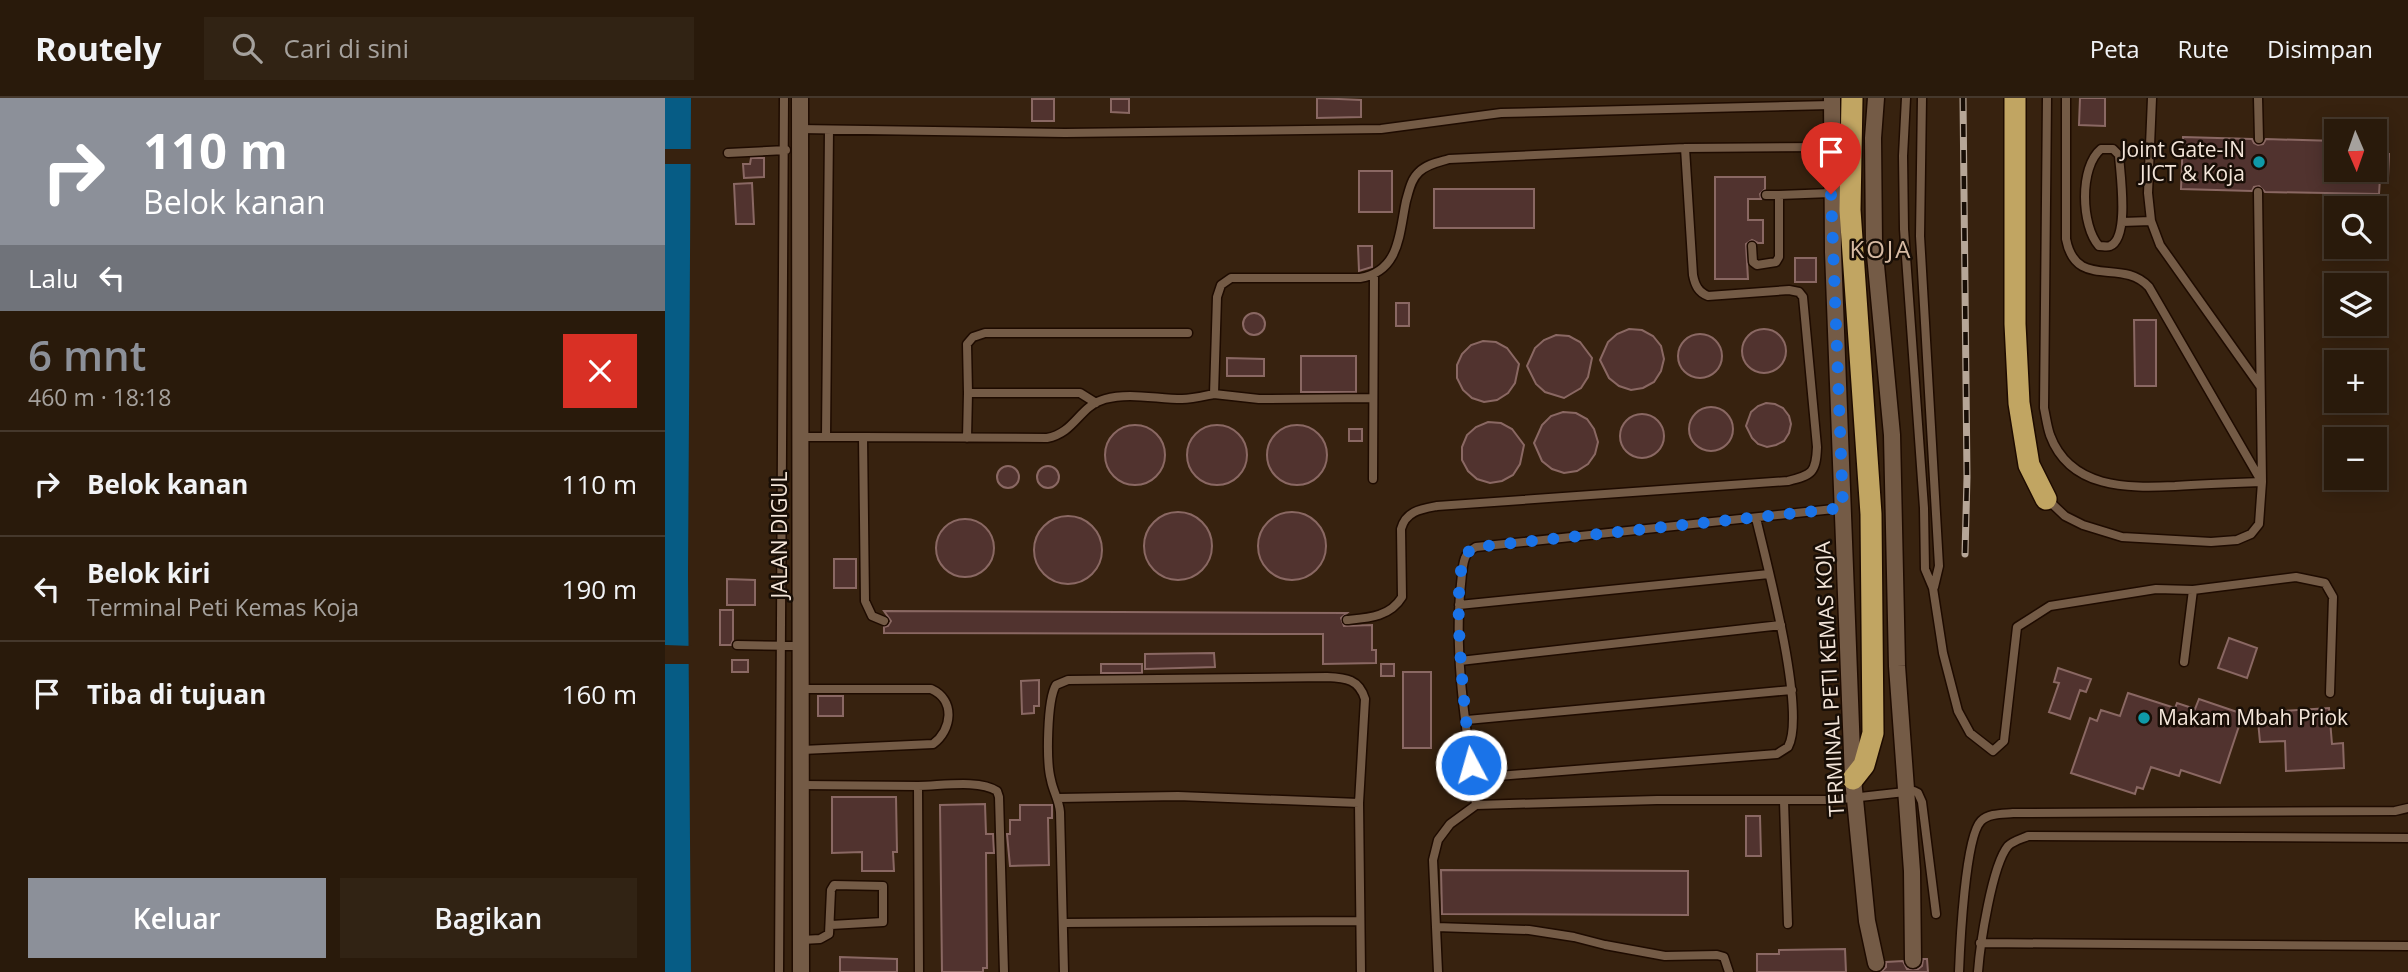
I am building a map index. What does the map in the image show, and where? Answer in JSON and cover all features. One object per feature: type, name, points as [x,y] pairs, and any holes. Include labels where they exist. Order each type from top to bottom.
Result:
[{"type":"highway","points":[[1852,98],[1850,210],[1871,514],[1873,733],[1854,788]]},
{"type":"highway","points":[[2015,98],[2015,324],[2019,403],[2029,465],[2046,499]]},
{"type":"street","name":"JALAN DIGUL","points":[[800,98],[799,129],[791,150],[800,437],[801,972]]},
{"type":"street","points":[[1876,98],[1873,138],[1874,244],[1892,435],[1897,667],[1914,917],[1913,960]]},
{"type":"street","name":"TERMINAL PETI KEMAS KOJA","points":[[1831,101],[1831,194],[1854,788],[1867,921],[1876,963]]},
{"type":"lane","points":[[779,972],[781,646],[791,150],[784,98]]},
{"type":"lane","points":[[1906,98],[1903,156],[1904,229],[1915,360],[1925,569],[1933,588],[1943,653],[1958,711],[1970,733],[1993,751],[2004,741],[2017,627],[2050,606],[2157,589],[2193,590],[2296,577],[2326,583],[2333,597],[2330,693]]},
{"type":"lane","points":[[1922,98],[1920,236],[1940,566],[1933,588]]},
{"type":"lane","points":[[2047,98],[2044,408],[2051,436],[2064,458],[2079,471],[2099,482],[2130,488],[2262,482]]},
{"type":"lane","points":[[2066,98],[2066,239],[2074,261],[2094,271],[2133,275],[2149,287],[2262,482]]},
{"type":"lane","points":[[2152,98],[2148,193],[2151,221],[2160,245],[2260,386]]},
{"type":"lane","points":[[2259,139],[2260,98]]},
{"type":"lane","points":[[799,129],[1065,133],[1381,129],[1501,113],[1831,101]]},
{"type":"lane","points":[[827,437],[828,130]]},
{"type":"lane","points":[[1214,394],[1217,297],[1218,290],[1225,281],[1231,278],[1360,278],[1374,275],[1387,267],[1394,253],[1410,185],[1418,172],[1435,163],[1449,159],[1685,148],[1831,146]]},
{"type":"lane","points":[[1347,620],[1373,617],[1397,605],[1402,597],[1401,529],[1409,515],[1419,510],[1437,506],[1788,481],[1807,476],[1813,471],[1817,447],[1804,300],[1798,292],[1789,290],[1708,296],[1702,294],[1693,275],[1685,148]]},
{"type":"lane","points":[[2101,149],[2113,149],[2119,155],[2122,222],[2118,240],[2110,246],[2099,246],[2092,238],[2086,213],[2085,187],[2087,172],[2094,155],[2101,149]]},
{"type":"lane","points":[[728,153],[791,150]]},
{"type":"lane","points":[[2046,499],[2065,516],[2083,525],[2122,537],[2211,542],[2237,540],[2251,534],[2259,524],[2262,482],[2259,191]]},
{"type":"lane","points":[[1766,195],[1831,194]]},
{"type":"lane","points":[[1752,246],[1753,262],[1757,265],[1776,262],[1779,257],[1779,195]]},
{"type":"lane","points":[[2122,222],[2151,221]]},
{"type":"lane","points":[[1373,479],[1374,275]]},
{"type":"lane","points":[[967,438],[967,344],[973,337],[985,333],[1188,333]]},
{"type":"lane","points":[[1915,360],[1927,360]]},
{"type":"lane","points":[[968,393],[1080,393],[1096,402]]},
{"type":"lane","points":[[800,437],[1028,439],[1056,436],[1072,426],[1081,414],[1096,402],[1115,397],[1185,399],[1214,394],[1259,399],[1373,398]]},
{"type":"lane","points":[[863,437],[865,601],[872,616],[884,621]]},
{"type":"lane","points":[[1476,805],[1460,661],[1459,604],[1467,553],[1476,547],[1843,508]]},
{"type":"lane","points":[[1473,778],[1777,754],[1784,751],[1791,742],[1791,690],[1781,625],[1756,517]]},
{"type":"lane","points":[[1459,604],[1769,574]]},
{"type":"lane","points":[[2184,662],[2193,590]]},
{"type":"lane","points":[[1460,661],[1781,625]]},
{"type":"lane","points":[[737,645],[801,646]]},
{"type":"lane","points":[[1064,972],[1058,798],[1050,779],[1049,754],[1051,700],[1054,688],[1059,682],[1327,677],[1350,679],[1362,690],[1364,699],[1359,803],[1361,972]]},
{"type":"lane","points":[[801,689],[931,689],[946,700],[948,710],[948,726],[942,737],[933,744],[801,750]]},
{"type":"lane","points":[[1467,720],[1791,690]]},
{"type":"lane","points":[[802,785],[978,785],[990,786],[997,791],[1004,972]]},
{"type":"lane","points":[[918,786],[919,972]]},
{"type":"lane","points":[[1438,972],[1433,860],[1438,840],[1450,824],[1476,805],[1657,800],[1784,801],[1854,788],[1906,792],[1914,790],[1922,802],[1936,914]]},
{"type":"lane","points":[[1058,798],[1178,796],[1359,803]]},
{"type":"lane","points":[[1784,801],[1788,924]]},
{"type":"lane","points":[[1959,972],[1964,890],[1975,834],[1983,819],[2013,813],[2395,811],[2408,808]]},
{"type":"lane","points":[[1978,972],[1980,943],[2000,858],[2010,843],[2028,836],[2408,838]]},
{"type":"lane","points":[[802,940],[824,938],[829,934],[831,890],[834,885],[883,886],[883,922],[831,925]]},
{"type":"lane","points":[[1064,923],[1360,921]]},
{"type":"lane","points":[[1436,927],[1529,930],[1665,956],[1717,955],[1724,957],[1730,972]]},
{"type":"lane","points":[[1980,943],[2408,946]]},
{"type":"water","points":[[665,98],[691,98],[688,574],[691,972],[665,972]]},
{"type":"pier","points":[[665,149],[694,149],[694,164],[665,164]]},
{"type":"pier","points":[[665,645],[692,646],[692,664],[665,664]]},
{"type":"building","points":[[1317,98],[1361,100],[1361,117],[1317,118]]},
{"type":"building","points":[[2080,98],[2105,98],[2105,126],[2079,125]]},
{"type":"building","points":[[1032,99],[1054,99],[1054,121],[1032,121]]},
{"type":"building","points":[[1111,99],[1129,99],[1129,113],[1111,112]]},
{"type":"building","name":"Joint Gate-IN JICT & Koja","points":[[2183,137],[2252,139],[2258,145],[2263,144],[2266,139],[2324,141],[2324,182],[2380,182],[2379,194],[2265,192],[2259,186],[2252,191],[2181,189]]},
{"type":"building","name":"Joint Gate-IN JICT & Koja","points":[[2387,154],[2389,154],[2388,178]]},
{"type":"building","points":[[751,158],[764,158],[764,177],[744,178],[743,164],[750,164]]},
{"type":"building","points":[[1359,171],[1392,171],[1392,212],[1359,212]]},
{"type":"building","points":[[1715,177],[1765,177],[1765,189],[1760,194],[1761,199],[1748,199],[1748,220],[1763,220],[1763,243],[1752,240],[1746,244],[1748,279],[1715,279]]},
{"type":"building","points":[[752,183],[754,224],[736,224],[734,184]]},
{"type":"building","points":[[1434,189],[1534,189],[1534,228],[1434,228]]},
{"type":"building","points":[[1358,246],[1372,246],[1372,267],[1359,271]]},
{"type":"building","points":[[1795,258],[1816,258],[1816,282],[1795,282]]},
{"type":"building","points":[[1396,303],[1409,303],[1409,326],[1396,326]]},
{"type":"building","points":[[1254,313],[1262,316],[1265,324],[1262,332],[1254,335],[1246,332],[1243,324],[1246,316]]},
{"type":"building","points":[[2134,320],[2156,320],[2156,386],[2135,386]]},
{"type":"building","points":[[1629,329],[1642,330],[1653,336],[1661,346],[1664,359],[1654,382],[1631,390],[1619,386],[1609,378],[1600,360],[1608,342]]},
{"type":"building","points":[[1764,329],[1779,336],[1786,351],[1779,366],[1764,373],[1749,366],[1742,351],[1749,336]]},
{"type":"building","points":[[1700,334],[1715,341],[1722,356],[1715,371],[1700,378],[1685,371],[1678,356],[1685,341]]},
{"type":"building","points":[[1556,335],[1569,336],[1580,342],[1592,358],[1588,377],[1581,388],[1564,398],[1545,392],[1536,384],[1527,366],[1535,348]]},
{"type":"building","points":[[1483,341],[1496,342],[1507,348],[1519,364],[1515,383],[1508,393],[1497,400],[1484,402],[1472,398],[1463,390],[1457,378],[1457,365],[1462,354],[1471,345]]},
{"type":"building","points":[[1301,356],[1356,356],[1356,392],[1301,392]]},
{"type":"building","points":[[1227,358],[1264,359],[1264,376],[1227,376]]},
{"type":"building","points":[[1766,403],[1783,408],[1791,424],[1784,441],[1767,447],[1752,438],[1746,426],[1751,412]]},
{"type":"building","points":[[1711,407],[1726,414],[1733,429],[1726,444],[1711,451],[1696,444],[1689,429],[1696,414]]},
{"type":"building","points":[[1563,412],[1576,413],[1587,419],[1598,442],[1595,454],[1588,464],[1577,471],[1564,473],[1552,469],[1542,461],[1534,443],[1542,425],[1551,416]]},
{"type":"building","points":[[1642,414],[1657,421],[1664,436],[1657,451],[1642,458],[1627,451],[1620,436],[1627,421]]},
{"type":"building","points":[[1488,422],[1501,423],[1512,429],[1524,445],[1520,464],[1513,475],[1490,483],[1477,479],[1468,471],[1462,460],[1462,447],[1467,435]]},
{"type":"building","points":[[1135,425],[1152,430],[1160,438],[1165,455],[1160,472],[1152,480],[1135,485],[1118,480],[1110,472],[1105,455],[1110,438],[1118,430]]},
{"type":"building","points":[[1217,425],[1229,427],[1242,438],[1247,455],[1245,467],[1234,480],[1217,485],[1205,483],[1192,472],[1187,455],[1189,443],[1200,430]]},
{"type":"building","points":[[1297,425],[1309,427],[1322,438],[1327,455],[1325,467],[1314,480],[1297,485],[1285,483],[1272,472],[1267,455],[1269,443],[1280,430]]},
{"type":"building","points":[[1349,429],[1362,429],[1362,441],[1349,441]]},
{"type":"building","points":[[1008,466],[1016,469],[1019,477],[1016,485],[1008,488],[1000,485],[997,477],[1000,469]]},
{"type":"building","points":[[1048,466],[1056,469],[1059,477],[1056,485],[1048,488],[1040,485],[1037,477],[1040,469]]},
{"type":"building","points":[[1171,512],[1185,512],[1197,517],[1207,527],[1212,546],[1207,565],[1197,575],[1185,580],[1171,580],[1159,575],[1149,565],[1144,553],[1144,539],[1149,527],[1159,517]]},
{"type":"building","points":[[1285,512],[1299,512],[1311,517],[1321,527],[1326,546],[1321,565],[1311,575],[1299,580],[1285,580],[1273,575],[1263,565],[1258,553],[1258,539],[1263,527],[1273,517]]},
{"type":"building","points":[[1061,516],[1075,516],[1087,521],[1097,531],[1102,550],[1097,569],[1087,579],[1075,584],[1061,584],[1049,579],[1039,569],[1034,557],[1034,543],[1039,531],[1049,521]]},
{"type":"building","points":[[959,519],[971,519],[986,527],[994,542],[994,554],[986,569],[971,577],[959,577],[944,569],[936,554],[936,542],[944,527]]},
{"type":"building","points":[[834,559],[856,559],[856,588],[834,588]]},
{"type":"building","points":[[727,579],[755,580],[755,605],[727,605]]},
{"type":"building","points":[[720,610],[733,610],[731,645],[720,645]]},
{"type":"building","points":[[884,611],[1347,613],[1341,618],[1344,626],[1372,625],[1372,650],[1376,650],[1376,663],[1323,664],[1323,634],[884,633],[884,627],[891,621]]},
{"type":"building","points":[[2229,638],[2257,648],[2247,678],[2218,668]]},
{"type":"building","points":[[1214,653],[1215,667],[1145,669],[1145,654]]},
{"type":"building","points":[[732,660],[748,660],[748,672],[732,672]]},
{"type":"building","points":[[1101,664],[1142,664],[1142,673],[1101,673]]},
{"type":"building","points":[[1381,664],[1394,664],[1394,676],[1381,676]]},
{"type":"building","points":[[2058,668],[2091,679],[2086,692],[2080,690],[2070,719],[2049,712],[2059,683],[2054,682]]},
{"type":"building","points":[[1403,672],[1431,672],[1431,748],[1403,748]]},
{"type":"building","points":[[1039,680],[1039,706],[1034,706],[1034,713],[1022,714],[1021,681]]},
{"type":"building","points":[[2128,693],[2175,708],[2177,703],[2195,709],[2199,699],[2243,714],[2220,783],[2181,770],[2179,776],[2151,767],[2143,789],[2137,787],[2135,794],[2071,773],[2090,718],[2097,721],[2101,710],[2120,716]]},
{"type":"building","points":[[818,696],[843,696],[843,716],[818,716]]},
{"type":"building","points":[[2329,708],[2332,744],[2343,743],[2344,768],[2286,771],[2285,741],[2260,742],[2258,721],[2284,720],[2283,711]]},
{"type":"building","points":[[832,797],[896,797],[897,852],[893,852],[894,871],[862,871],[862,852],[832,853]]},
{"type":"building","points":[[985,804],[986,834],[993,834],[994,853],[986,853],[987,968],[983,968],[983,972],[942,972],[940,805]]},
{"type":"building","points":[[1020,805],[1052,805],[1052,818],[1048,818],[1049,865],[1010,866],[1007,834],[1010,834],[1010,820],[1020,820]]},
{"type":"building","points":[[1746,816],[1760,816],[1761,856],[1746,856]]},
{"type":"building","points":[[1441,870],[1688,871],[1688,915],[1442,914]]},
{"type":"building","points":[[1845,949],[1846,972],[1757,972],[1757,954],[1779,954],[1779,950]]},
{"type":"building","points":[[840,957],[897,959],[897,972],[840,972]]},
{"type":"building","points":[[1923,959],[1927,959],[1928,972],[1881,972],[1886,967],[1886,962],[1903,961],[1907,969],[1918,969],[1922,966]]},
{"type":"railway","points":[[1963,98],[1967,477],[1965,554]]},
{"type":"place","name":"Joint Gate-IN JICT & Koja","points":[[2259,162]]},
{"type":"place","name":"Makam Mbah Priok","points":[[2144,718]]},
{"type":"district","name":"KOJA","points":[[1881,250]]},
{"type":"route","points":[[1471,765],[1460,661],[1459,604],[1463,564],[1471,550],[1476,547],[1843,508],[1831,194]]}]
